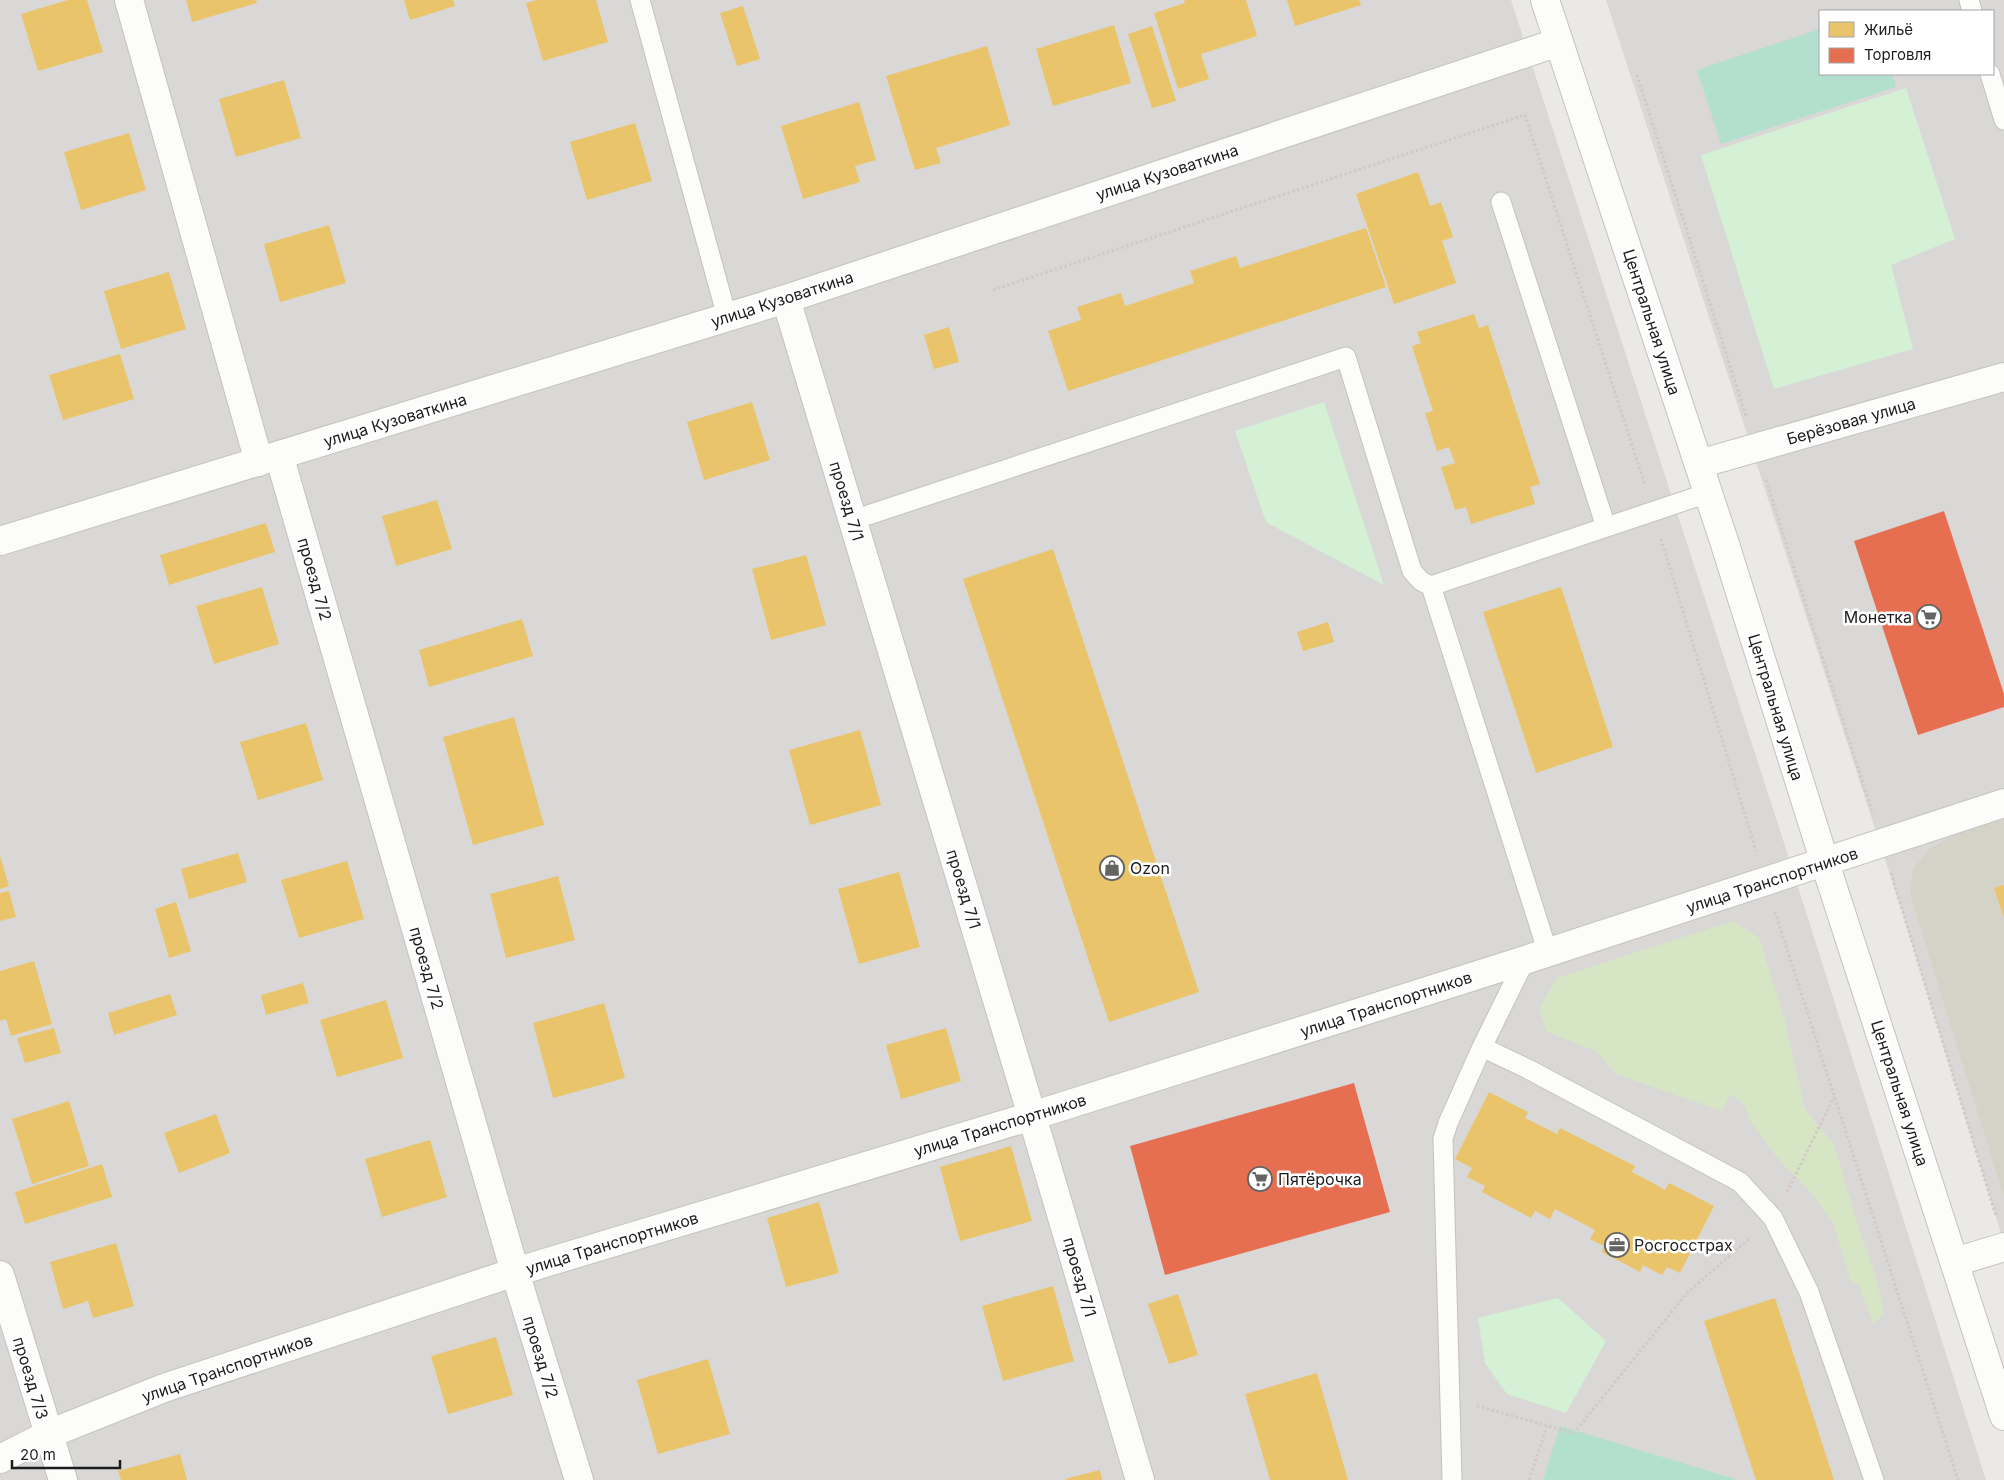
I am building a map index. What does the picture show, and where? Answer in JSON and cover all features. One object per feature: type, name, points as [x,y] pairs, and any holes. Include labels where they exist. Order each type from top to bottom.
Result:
[{"type":"street","name":"проезд 7/2","points":[[129,0],[579,1480]]},
{"type":"street","name":"Центральная улица","points":[[1545,0],[1699,464],[1825,863],[2004,1416]]},
{"type":"street","name":"улица Кузоваткина","points":[[0,541],[786,299],[1559,42]]},
{"type":"street","name":"проезд 7/1","points":[[786,299],[1140,1480]]},
{"type":"street","name":"Берёзовая улица","points":[[1699,464],[2004,378]]},
{"type":"street","name":"улица Транспортников","points":[[0,1459],[48,1434],[164,1388],[515,1272],[1032,1116],[1537,956],[2004,803]]},
{"type":"street","points":[[1955,1262],[2004,1247]]},
{"type":"street","name":"проезд 7/3","points":[[0,1275],[63,1480]]},
{"type":"lane","points":[[640,0],[727,317]]},
{"type":"lane","points":[[1990,75],[2004,120]]},
{"type":"lane","points":[[1501,202],[1606,528]]},
{"type":"lane","points":[[853,520],[1346,357],[1412,571],[1421,581],[1431,586],[1708,494]]},
{"type":"lane","points":[[1431,586],[1537,956],[1482,1047],[1448,1123],[1443,1139],[1452,1480]]},
{"type":"lane","points":[[1482,1047],[1528,1069],[1740,1182],[1773,1218],[1809,1292],[1874,1480]]},
{"type":"path","points":[[1637,75],[1882,844],[1998,1221]]},
{"type":"path","points":[[993,290],[1525,114],[1653,511],[1766,882],[1958,1480]]},
{"type":"path","points":[[1450,1398],[1574,1433],[1686,1293],[1773,1218],[1835,1096]]},
{"type":"path","points":[[1529,1480],[1547,1426]]},
{"type":"shaded area","points":[[0,0],[1511,0],[1786,849],[1986,1480],[0,1480]]},
{"type":"shaded area","points":[[1606,0],[2004,0],[2004,1243],[1907,927]]},
{"type":"shaded area","points":[[1535,185],[1638,502],[1615,509],[1511,193]]},
{"type":"shaded area","points":[[1425,622],[1515,902],[1438,926],[1348,647]]},
{"type":"shaded area","points":[[2004,818],[2004,1197],[1910,894],[1913,870],[1928,850],[1950,837]]},
{"type":"green space","points":[[1819,29],[1819,75],[1892,75],[1896,87],[1721,144],[1697,70]]},
{"type":"green space","points":[[1906,88],[1955,239],[1891,265],[1913,349],[1774,389],[1701,155]]},
{"type":"green space","points":[[1324,402],[1384,585],[1266,522],[1235,431]]},
{"type":"green space","points":[[1733,921],[1759,938],[1784,1017],[1805,1109],[1834,1145],[1877,1281],[1884,1314],[1873,1323],[1859,1285],[1850,1280],[1834,1225],[1811,1192],[1780,1161],[1749,1119],[1744,1104],[1730,1094],[1722,1111],[1616,1074],[1596,1051],[1547,1032],[1539,1009],[1557,978]]},
{"type":"green space","points":[[1558,1298],[1606,1341],[1566,1413],[1507,1394],[1485,1363],[1478,1318]]},
{"type":"green space","points":[[1560,1426],[1735,1479],[1543,1480]]},
{"type":"building: Жильё","points":[[68,0],[87,0],[103,52],[38,71],[21,14]]},
{"type":"building: Жильё","points":[[186,0],[256,0],[257,3],[192,22]]},
{"type":"building: Жильё","points":[[404,0],[453,0],[455,6],[410,20]]},
{"type":"building: Жильё","points":[[537,0],[596,0],[608,42],[543,61],[526,3]]},
{"type":"building: Жильё","points":[[1184,0],[1246,0],[1257,36],[1201,54],[1209,79],[1178,89],[1154,13],[1185,3]]},
{"type":"building: Жильё","points":[[1287,0],[1359,0],[1361,5],[1295,26]]},
{"type":"building: Жильё","points":[[743,6],[760,59],[737,66],[720,13]]},
{"type":"building: Жильё","points":[[1114,25],[1131,83],[1053,106],[1036,49]]},
{"type":"building: Жильё","points":[[1152,26],[1176,101],[1152,108],[1128,34]]},
{"type":"building: Жильё","points":[[987,46],[1010,125],[936,148],[941,163],[915,170],[886,76]]},
{"type":"building: Жильё","points":[[284,80],[301,138],[236,157],[219,99]]},
{"type":"building: Жильё","points":[[859,102],[876,160],[855,166],[860,182],[803,199],[781,126]]},
{"type":"building: Жильё","points":[[635,123],[652,181],[587,200],[570,142]]},
{"type":"building: Жильё","points":[[129,133],[146,190],[81,210],[64,152]]},
{"type":"building: Жильё","points":[[1418,172],[1430,206],[1441,202],[1453,237],[1442,241],[1456,283],[1394,304],[1356,194]]},
{"type":"building: Жильё","points":[[329,225],[346,283],[280,302],[264,244]]},
{"type":"building: Жильё","points":[[1366,228],[1386,287],[1068,391],[1048,331],[1081,320],[1077,307],[1121,293],[1125,306],[1194,283],[1190,271],[1236,256],[1240,268]]},
{"type":"building: Жильё","points":[[169,272],[186,329],[121,349],[104,291]]},
{"type":"building: Жильё","points":[[1474,314],[1479,328],[1488,325],[1540,484],[1530,487],[1535,504],[1471,524],[1466,507],[1455,510],[1441,467],[1455,463],[1449,447],[1437,451],[1425,413],[1433,411],[1412,346],[1421,343],[1417,332]]},
{"type":"building: Жильё","points":[[949,327],[959,362],[934,369],[924,335]]},
{"type":"building: Жильё","points":[[120,354],[134,399],[63,420],[49,375]]},
{"type":"building: Жильё","points":[[752,402],[770,460],[704,480],[687,422]]},
{"type":"building: Жильё","points":[[437,500],[452,549],[396,566],[382,516]]},
{"type":"building: Жильё","points":[[266,523],[275,552],[169,585],[160,555]]},
{"type":"building: Жильё","points":[[1053,549],[1199,992],[1109,1022],[963,579]]},
{"type":"building: Жильё","points":[[806,555],[826,625],[771,640],[752,569]]},
{"type":"building: Жильё","points":[[262,587],[279,644],[214,664],[196,606]]},
{"type":"building: Жильё","points":[[1561,587],[1613,747],[1536,773],[1483,612]]},
{"type":"building: Жильё","points":[[522,619],[533,656],[429,687],[419,650]]},
{"type":"building: Жильё","points":[[1328,622],[1334,642],[1303,651],[1297,632]]},
{"type":"building: Жильё","points":[[514,717],[544,825],[473,845],[443,737]]},
{"type":"building: Жильё","points":[[306,723],[323,780],[258,800],[240,742]]},
{"type":"building: Жильё","points":[[860,730],[881,805],[810,825],[789,750]]},
{"type":"building: Жильё","points":[[238,853],[247,882],[189,899],[181,869]]},
{"type":"building: Жильё","points":[[0,856],[9,886],[0,889]]},
{"type":"building: Жильё","points":[[347,861],[364,919],[299,938],[281,880]]},
{"type":"building: Жильё","points":[[899,872],[920,947],[859,964],[838,889]]},
{"type":"building: Жильё","points":[[558,876],[575,940],[506,958],[490,894]]},
{"type":"building: Жильё","points":[[2004,885],[2004,918],[1994,888]]},
{"type":"building: Жильё","points":[[9,891],[16,917],[0,921],[0,893]]},
{"type":"building: Жильё","points":[[176,902],[191,951],[169,958],[155,909]]},
{"type":"building: Жильё","points":[[34,961],[52,1024],[11,1036],[6,1019],[0,1021],[0,971]]},
{"type":"building: Жильё","points":[[303,983],[309,1003],[266,1015],[261,995]]},
{"type":"building: Жильё","points":[[170,994],[177,1015],[114,1035],[108,1013]]},
{"type":"building: Жильё","points":[[386,1000],[403,1058],[337,1077],[320,1020]]},
{"type":"building: Жильё","points":[[604,1003],[625,1078],[553,1098],[533,1023]]},
{"type":"building: Жильё","points":[[54,1028],[61,1053],[25,1063],[17,1038]]},
{"type":"building: Жильё","points":[[946,1028],[961,1081],[901,1099],[886,1045]]},
{"type":"building: Жильё","points":[[1489,1092],[1528,1112],[1525,1118],[1557,1134],[1560,1128],[1635,1166],[1632,1172],[1665,1190],[1669,1183],[1714,1206],[1680,1273],[1667,1267],[1662,1275],[1643,1265],[1640,1272],[1602,1252],[1604,1246],[1590,1239],[1595,1230],[1555,1209],[1550,1219],[1535,1211],[1531,1218],[1482,1192],[1485,1186],[1467,1177],[1472,1168],[1455,1159]]},
{"type":"building: Жильё","points":[[69,1101],[89,1166],[32,1184],[12,1119]]},
{"type":"building: Жильё","points":[[216,1114],[230,1153],[179,1173],[164,1133]]},
{"type":"building: Жильё","points":[[430,1140],[447,1197],[382,1217],[365,1159]]},
{"type":"building: Жильё","points":[[1011,1146],[1032,1221],[960,1241],[940,1167]]},
{"type":"building: Жильё","points":[[102,1164],[112,1197],[25,1224],[15,1192]]},
{"type":"building: Жильё","points":[[819,1202],[839,1273],[786,1287],[767,1218]]},
{"type":"building: Жильё","points":[[116,1243],[134,1306],[93,1318],[88,1301],[63,1309],[50,1262]]},
{"type":"building: Жильё","points":[[1053,1286],[1074,1361],[1003,1381],[982,1306]]},
{"type":"building: Жильё","points":[[1178,1294],[1198,1355],[1169,1364],[1148,1304]]},
{"type":"building: Жильё","points":[[1775,1298],[1834,1480],[1756,1480],[1704,1321]]},
{"type":"building: Жильё","points":[[496,1337],[513,1395],[448,1414],[431,1356]]},
{"type":"building: Жильё","points":[[708,1359],[730,1434],[658,1454],[637,1380]]},
{"type":"building: Жильё","points":[[1317,1373],[1348,1480],[1270,1480],[1245,1394]]},
{"type":"building: Жильё","points":[[180,1454],[187,1480],[121,1480],[118,1471]]},
{"type":"building: Жильё","points":[[1100,1470],[1102,1480],[1065,1480],[1065,1479]]},
{"type":"building: Торговля","name":"Монетка","points":[[1944,511],[2004,694],[2004,707],[1918,735],[1854,541]]},
{"type":"building: Торговля","name":"Пятёрочка","points":[[1354,1083],[1390,1212],[1165,1275],[1130,1146]]},
{"type":"place","name":"Монетка","points":[[1929,617]]},
{"type":"place","name":"Ozon","points":[[1112,868]]},
{"type":"place","name":"Пятёрочка","points":[[1260,1179]]},
{"type":"place","name":"Росгосстрах","points":[[1617,1245]]}]
